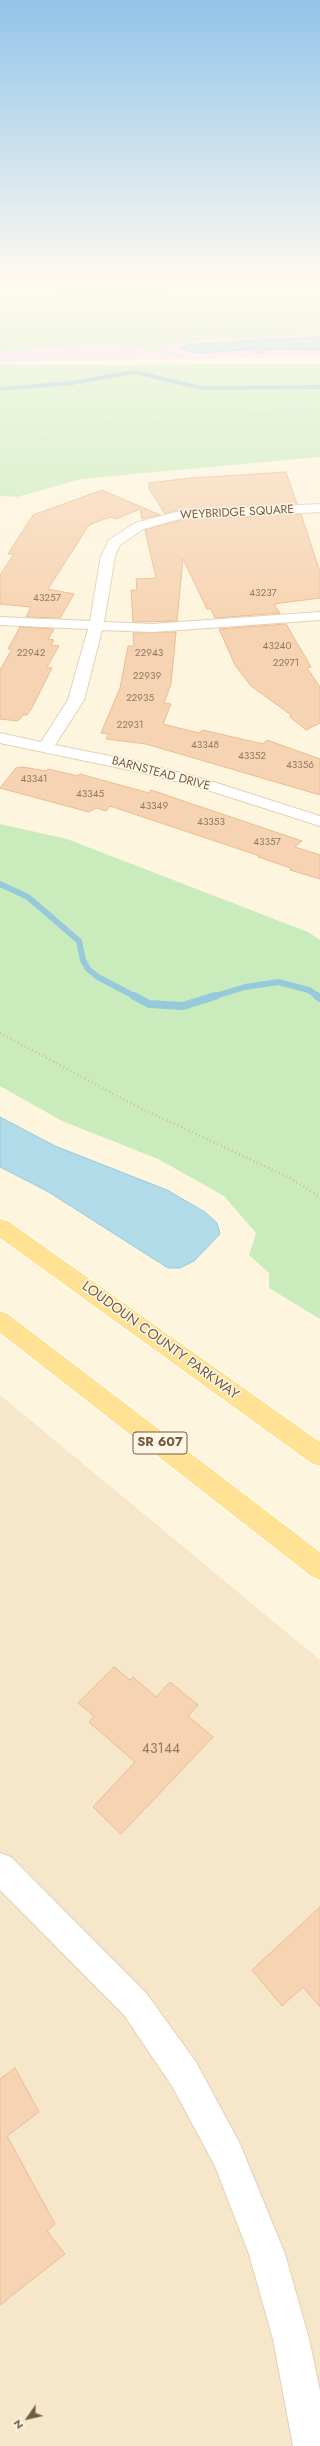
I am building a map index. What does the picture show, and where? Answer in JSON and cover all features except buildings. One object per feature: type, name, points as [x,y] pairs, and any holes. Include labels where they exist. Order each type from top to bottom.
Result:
[{"type":"main road","name":"LOUDOUN COUNTY PARKWAY","points":[[0,1227],[320,1456]]},
{"type":"main road","name":"SR 607","points":[[0,1320],[320,1568]]},
{"type":"street","name":"WEYBRIDGE SQUARE","points":[[46,746],[76,700],[96,626],[108,556],[114,543],[128,532],[152,522],[191,513],[320,508]]},
{"type":"street","points":[[0,621],[96,626],[216,625],[319,617]]},
{"type":"street","name":"BARNSTEAD DRIVE","points":[[0,738],[46,746],[201,783],[320,821]]},
{"type":"street","points":[[0,1868],[135,2004],[184,2074],[224,2149],[267,2254],[291,2339],[312,2446]]},
{"type":"path","points":[[0,443],[54,438],[106,423],[140,426],[158,424],[174,419],[320,412]]},
{"type":"path","points":[[0,1033],[134,1105],[290,1178],[320,1197]]},
{"type":"shaded area","points":[[0,1395],[320,1660],[320,2446],[0,2446]]},
{"type":"green space","points":[[0,393],[320,393],[320,457],[81,479],[17,497],[0,496]]},
{"type":"green space","points":[[0,824],[67,839],[308,932],[320,940],[320,1319],[269,1288],[269,1273],[249,1255],[256,1233],[224,1196],[158,1159],[62,1121],[0,1086]]},
{"type":"water","points":[[0,1117],[55,1146],[167,1190],[205,1212],[217,1223],[220,1234],[194,1261],[180,1268],[168,1268],[47,1191],[0,1167]]},
{"type":"waterway","points":[[0,884],[28,897],[79,941],[83,960],[88,969],[98,977],[136,997]]},
{"type":"waterway","points":[[212,997],[245,987],[278,982],[309,990],[319,997]]},
{"type":"waterway","points":[[134,996],[149,1004],[183,1006],[215,996]]}]
